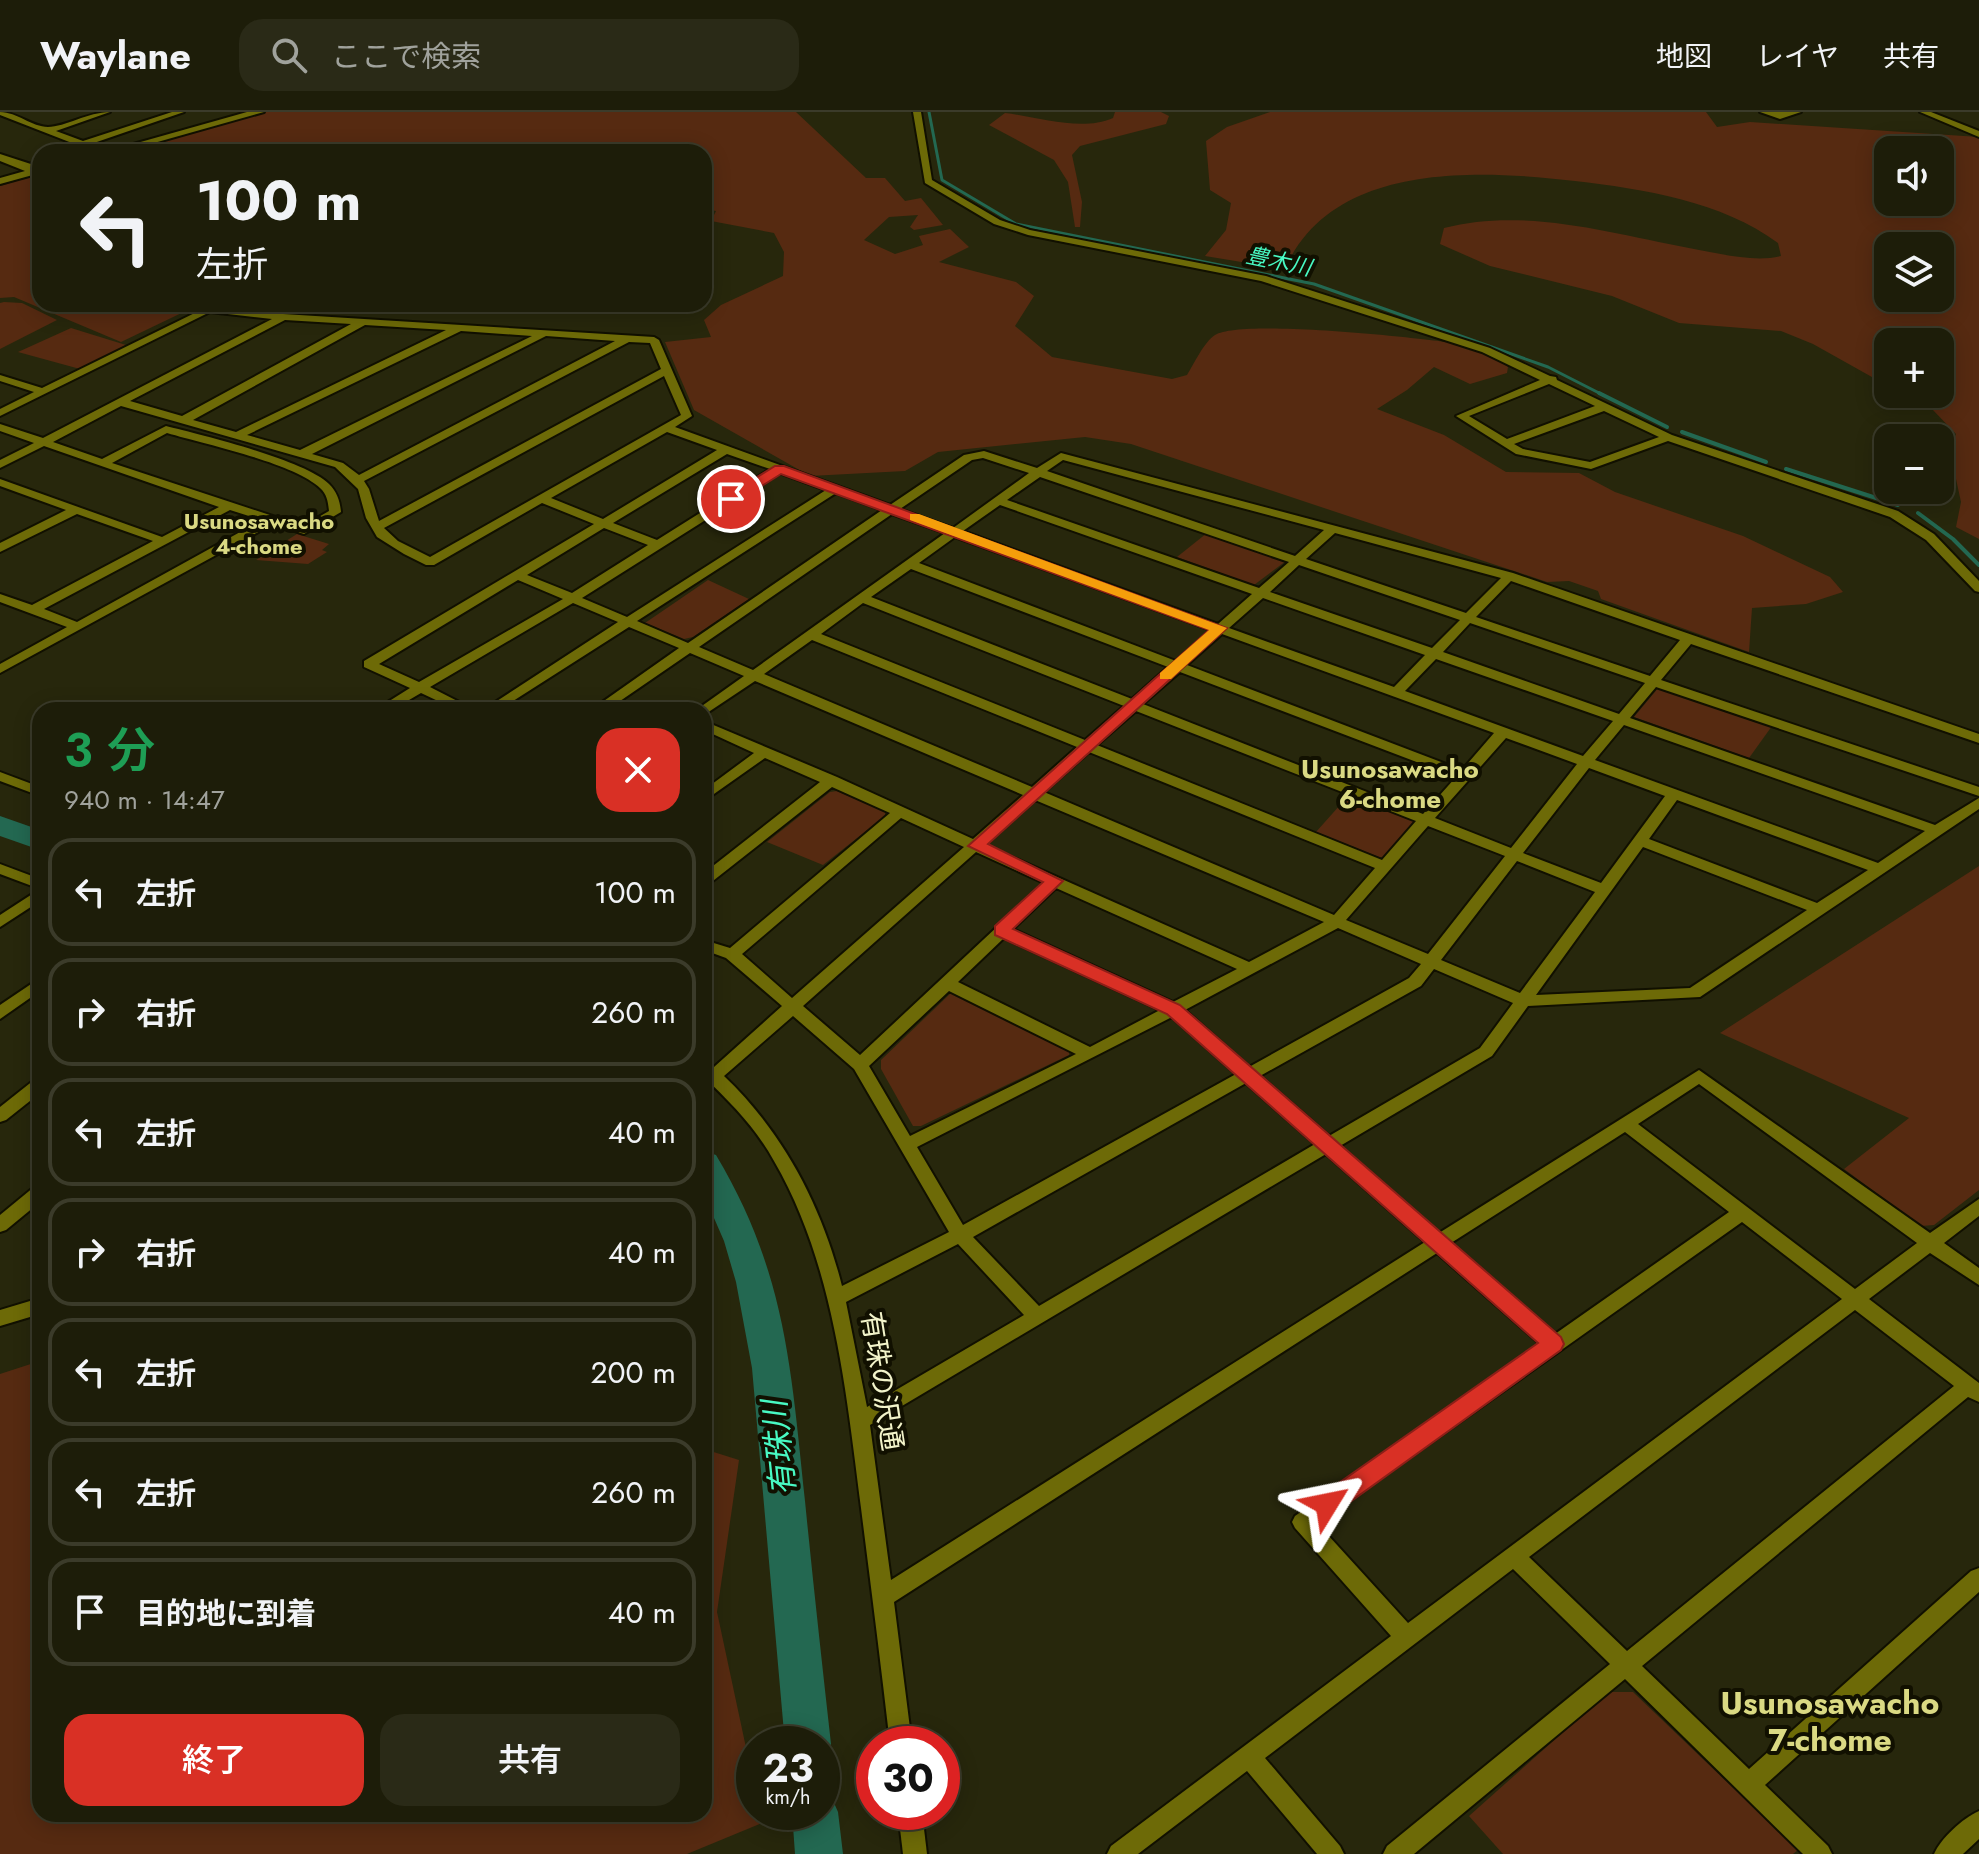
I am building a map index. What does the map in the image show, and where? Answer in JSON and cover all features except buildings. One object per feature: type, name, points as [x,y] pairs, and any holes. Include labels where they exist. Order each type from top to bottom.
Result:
[{"type":"street","points":[[0,112],[83,144],[180,112]]},
{"type":"street","points":[[14,117],[31,112]]},
{"type":"street","points":[[49,130],[106,112]]},
{"type":"street","points":[[140,144],[259,112]]},
{"type":"street","points":[[917,112],[928,181],[997,222],[1028,232],[1263,278],[1486,350],[1668,437],[1894,514],[1930,537],[1979,588]]},
{"type":"street","points":[[1764,112],[1780,116],[1797,112]]},
{"type":"street","points":[[1924,112],[1979,134]]},
{"type":"street","points":[[0,157],[32,169]]},
{"type":"street","points":[[0,165],[23,175]]},
{"type":"street","points":[[0,181],[32,173]]},
{"type":"street","points":[[0,413],[203,312]]},
{"type":"street","points":[[120,402],[339,465],[360,479],[377,527],[396,545],[430,562],[687,416],[654,340],[237,312]]},
{"type":"street","points":[[0,465],[283,317]]},
{"type":"street","points":[[184,420],[365,321]]},
{"type":"street","points":[[238,435],[460,327]]},
{"type":"street","points":[[302,454],[544,333]]},
{"type":"street","points":[[360,479],[628,339]]},
{"type":"street","points":[[377,527],[667,370]]},
{"type":"street","points":[[0,378],[42,391]]},
{"type":"street","points":[[1552,379],[1461,416],[1533,456],[1591,466],[1668,437]]},
{"type":"street","points":[[1506,443],[1606,406]]},
{"type":"street","points":[[0,427],[43,443],[229,506],[304,530],[335,512],[335,501],[322,483],[307,474],[166,429],[103,463]]},
{"type":"street","points":[[667,428],[1878,868]]},
{"type":"street","points":[[451,702],[369,664],[727,449]]},
{"type":"street","points":[[610,702],[968,457],[984,454],[1979,792]]},
{"type":"street","points":[[712,705],[1061,456],[1509,576],[1979,739]]},
{"type":"street","points":[[396,702],[573,598],[779,469]]},
{"type":"street","points":[[0,482],[163,541]]},
{"type":"street","points":[[503,702],[835,489]]},
{"type":"street","points":[[543,499],[658,545]]},
{"type":"street","points":[[997,500],[1936,830]]},
{"type":"street","points":[[33,610],[229,506]]},
{"type":"street","points":[[0,548],[77,509]]},
{"type":"street","points":[[0,669],[271,520]]},
{"type":"street","points":[[712,1070],[794,1008],[1333,529]]},
{"type":"street","points":[[909,564],[1466,776]]},
{"type":"street","points":[[517,575],[1524,1001],[1694,993],[1979,802]]},
{"type":"street","points":[[1396,693],[1509,576]]},
{"type":"street","points":[[0,598],[77,626]]},
{"type":"street","points":[[862,598],[1604,890]]},
{"type":"street","points":[[810,634],[1386,867]]},
{"type":"street","points":[[838,1297],[960,1235],[1415,982],[1427,962],[1586,762],[1688,639]]},
{"type":"street","points":[[712,728],[1251,969]]},
{"type":"street","points":[[909,1144],[1090,1054],[1335,923],[1504,731]]},
{"type":"street","points":[[712,791],[765,751]]},
{"type":"street","points":[[0,776],[32,789]]},
{"type":"street","points":[[712,875],[832,780]]},
{"type":"street","points":[[860,1421],[1486,1052],[1674,794]]},
{"type":"street","points":[[732,954],[900,812]]},
{"type":"street","points":[[1640,841],[1818,909]]},
{"type":"street","points":[[0,869],[32,881]]},
{"type":"street","points":[[860,1065],[1055,881]]},
{"type":"street","points":[[0,922],[32,900]]},
{"type":"street","points":[[1001,930],[1173,1009],[1553,1344]]},
{"type":"street","points":[[712,948],[732,954],[860,1065],[960,1235],[1036,1315]]},
{"type":"street","points":[[947,983],[1090,1054]]},
{"type":"street","points":[[0,1013],[32,989]]},
{"type":"street","name":"有珠の沢通","points":[[712,1073],[750,1112],[778,1155],[802,1198],[838,1297],[860,1421],[899,1726]]},
{"type":"street","points":[[883,1597],[1699,1076],[1979,1278]]},
{"type":"street","points":[[0,1116],[32,1090]]},
{"type":"street","points":[[1395,1854],[1973,1390],[1625,1123]]},
{"type":"street","points":[[0,1225],[8,1208],[32,1196]]},
{"type":"street","points":[[1119,1854],[1979,1206]]},
{"type":"street","points":[[1406,1637],[1302,1522],[1741,1213]]},
{"type":"street","points":[[0,1318],[32,1308]]},
{"type":"street","points":[[1513,1555],[1820,1854]]},
{"type":"street","points":[[1748,1785],[1979,1578]]},
{"type":"street","points":[[1250,1757],[1332,1854]]},
{"type":"street","points":[[1946,1854],[1979,1823]]},
{"type":"street","points":[[912,1830],[915,1854]]},
{"type":"shaded area","points":[[257,112],[796,112],[866,178],[885,178],[905,201],[921,198],[943,225],[914,230],[910,227],[918,215],[889,217],[864,240],[895,254],[923,245],[919,236],[950,229],[969,247],[939,262],[1016,282],[1034,296],[1015,326],[1052,357],[1172,379],[1187,375],[1211,338],[1231,331],[1326,331],[1462,345],[1502,363],[1508,367],[1507,373],[1470,384],[1434,367],[1407,390],[1377,409],[1444,435],[1506,472],[1579,473],[1615,492],[1743,536],[1830,577],[1843,592],[1806,604],[1752,608],[1749,652],[1601,599],[1598,591],[1569,581],[1547,582],[1131,444],[1085,437],[938,452],[905,471],[810,476],[694,410],[665,342],[711,337],[704,320],[721,305],[783,276],[784,252],[774,233],[712,221],[716,211],[712,210],[712,144],[146,144]]},
{"type":"shaded area","points":[[1115,112],[1161,112],[1169,116],[1166,124],[1080,146],[1072,155],[1082,202],[1080,227],[1075,227],[1068,182],[1054,160],[989,125],[1005,113],[1087,124],[1113,118]]},
{"type":"shaded area","points":[[1270,112],[1706,112],[1717,127],[1750,122],[1979,137],[1979,539],[1956,527],[1961,502],[1954,478],[1954,424],[1946,424],[1930,408],[1954,408],[1954,328],[1874,328],[1874,378],[1813,344],[1781,331],[1679,323],[1612,296],[1490,266],[1440,244],[1444,228],[1474,222],[1536,221],[1567,224],[1735,256],[1781,256],[1778,243],[1756,229],[1707,207],[1627,188],[1537,177],[1453,176],[1412,180],[1372,191],[1337,208],[1307,234],[1285,269],[1205,256],[1226,230],[1231,203],[1210,190],[1206,141],[1227,127]]},
{"type":"shaded area","points":[[32,176],[32,305],[14,297],[0,298],[0,186]]},
{"type":"shaded area","points":[[0,303],[22,303],[32,308],[32,312],[41,312],[57,320],[0,349]]},
{"type":"shaded area","points":[[50,312],[184,312],[121,342]]},
{"type":"shaded area","points":[[71,328],[126,345],[80,369],[18,352]]},
{"type":"shaded area","points":[[1207,533],[1286,561],[1254,585],[1177,557]]},
{"type":"shaded area","points":[[297,534],[329,544],[322,550],[327,552],[308,564],[256,560]]},
{"type":"shaded area","points":[[708,580],[749,599],[693,637],[684,639],[645,623]]},
{"type":"shaded area","points":[[1659,687],[1772,726],[1749,758],[1634,717]]},
{"type":"shaded area","points":[[837,791],[885,812],[885,816],[823,865],[767,842],[830,792]]},
{"type":"shaded area","points":[[1349,795],[1413,820],[1415,824],[1388,857],[1379,857],[1316,832]]},
{"type":"shaded area","points":[[1979,866],[1979,1190],[1934,1225],[1921,1226],[1844,1169],[1909,1118],[1720,1033]]},
{"type":"shaded area","points":[[953,991],[1069,1048],[1069,1055],[921,1126],[913,1126],[881,1069],[881,1060]]},
{"type":"shaded area","points":[[32,1364],[32,1822],[712,1822],[712,1452],[739,1460],[717,1612],[741,1726],[736,1726],[736,1830],[745,1830],[687,1854],[0,1854],[0,1374]]},
{"type":"shaded area","points":[[1608,1692],[1633,1692],[1798,1850],[1793,1854],[1503,1854],[1469,1816]]},
{"type":"waterway","name":"豊木川","points":[[929,112],[942,180],[1016,224],[1314,284],[1548,367],[1603,395]]},
{"type":"waterway","name":"豊木川","points":[[1599,393],[1603,395]]},
{"type":"waterway","name":"豊木川","points":[[1603,395],[1667,427]]},
{"type":"waterway","name":"豊木川","points":[[1682,432],[1766,462]]},
{"type":"waterway","name":"豊木川","points":[[1786,469],[1898,505]]},
{"type":"waterway","name":"豊木川","points":[[1918,513],[1953,539],[1979,565]]},
{"type":"waterway","name":"有珠川","points":[[0,825],[32,838]]},
{"type":"waterway","name":"有珠川","points":[[712,1178],[742,1241],[764,1324],[776,1411],[806,1726]]},
{"type":"waterway","name":"有珠川","points":[[817,1830],[819,1854]]},
{"type":"slow traffic","points":[[915,517],[1219,628],[1166,676]]},
{"type":"district","name":"Usunosawacho 4-chome","points":[[259,534]]},
{"type":"district","name":"Usunosawacho 6-chome","points":[[1390,784]]},
{"type":"district","name":"Usunosawacho 7-chome","points":[[1830,1722]]},
{"type":"route","points":[[731,499],[779,469],[1219,628],[977,846],[1055,881],[1001,930],[1173,1009],[1553,1344],[1327,1504]]}]
